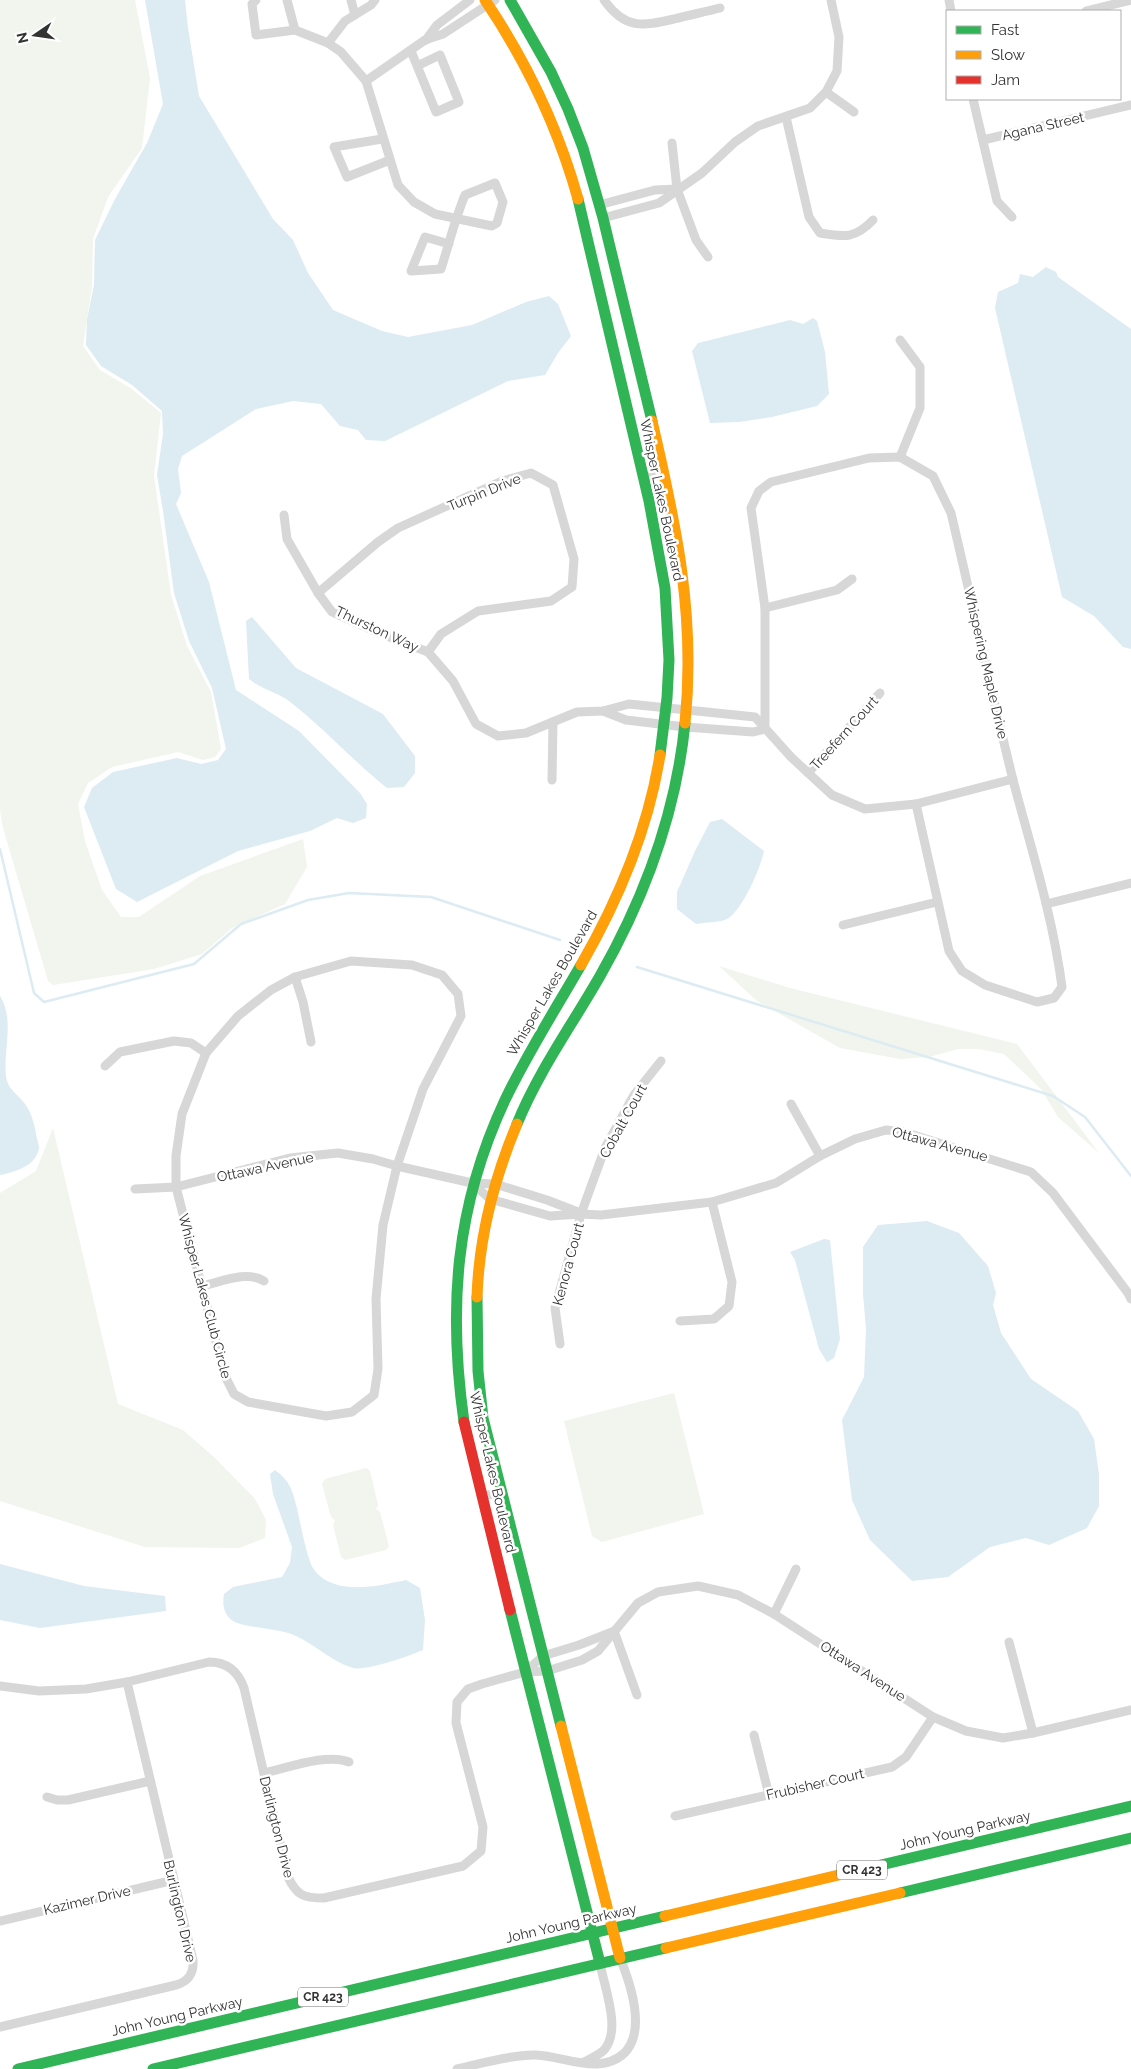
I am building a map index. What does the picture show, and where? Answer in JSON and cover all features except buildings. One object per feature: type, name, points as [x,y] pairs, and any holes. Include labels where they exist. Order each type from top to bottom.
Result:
[{"type":"main road","name":"Whisper Lakes Boulevard","points":[[510,0],[537,44],[566,103],[583,148],[603,218],[664,473],[686,592],[689,646],[687,710],[676,781],[664,833],[647,881],[624,934],[522,1111],[507,1147],[490,1199],[477,1278],[475,1345],[483,1418],[620,1958]]},
{"type":"main road","name":"Whisper Lakes Boulevard","points":[[489,2],[522,59],[550,119],[569,171],[582,218],[661,556],[666,603],[668,639],[666,707],[655,784],[640,839],[618,894],[594,946],[530,1052],[504,1099],[489,1133],[472,1183],[460,1243],[455,1306],[456,1360],[466,1435],[600,1963]]},
{"type":"main road","name":"John Young Parkway","points":[[18,2069],[1131,1806]]},
{"type":"main road","name":"CR 423","points":[[153,2069],[1131,1838]]},
{"type":"street","points":[[256,0],[252,4],[256,35],[295,30],[328,43],[341,52],[366,81],[382,139],[398,185],[414,202],[435,214],[455,219],[492,226],[498,223],[503,202],[495,183],[465,195],[455,219],[450,244],[441,269],[411,271],[425,237],[450,244]]},
{"type":"street","points":[[287,0],[295,30]]},
{"type":"street","points":[[351,0],[355,15]]},
{"type":"street","points":[[328,43],[346,22],[371,5],[375,0]]},
{"type":"street","points":[[366,81],[411,51],[425,40],[437,25],[470,0]]},
{"type":"street","points":[[604,0],[611,10],[628,22],[646,25],[720,8]]},
{"type":"street","points":[[603,218],[659,203],[702,173],[735,142],[758,126],[810,108],[826,92],[837,72],[839,37],[831,0]]},
{"type":"street","points":[[1090,10],[1131,0]]},
{"type":"street","points":[[425,40],[443,34],[489,2]]},
{"type":"street","points":[[411,51],[417,66],[436,112],[459,102],[440,55],[417,66]]},
{"type":"street","points":[[826,92],[854,112]]},
{"type":"street","points":[[973,100],[997,201],[1012,217]]},
{"type":"street","name":"Agana Street","points":[[984,140],[1131,105]]},
{"type":"street","points":[[786,117],[809,217],[820,233],[845,237],[864,229],[873,220]]},
{"type":"street","points":[[382,139],[334,147],[347,177],[390,160]]},
{"type":"street","points":[[672,143],[678,189],[696,240],[708,257]]},
{"type":"street","points":[[599,205],[655,190],[678,189]]},
{"type":"street","points":[[765,729],[765,608],[751,508],[759,491],[770,482],[860,460],[900,457],[920,408],[920,367],[900,340]]},
{"type":"street","name":"Whispering Maple Drive","points":[[900,457],[934,476],[951,513],[1013,779],[1046,904],[1062,987],[1054,998],[1037,1002],[985,985],[962,971],[949,951],[916,804]]},
{"type":"street","name":"Turpin Drive","points":[[318,593],[378,542],[398,528],[502,481],[531,473],[553,485],[574,559],[572,588],[550,601],[478,612],[441,634],[428,652]]},
{"type":"street","points":[[643,477],[664,473]]},
{"type":"street","name":"Thurston Way","points":[[284,515],[287,539],[318,593],[332,612],[379,634],[428,652],[453,681],[476,724],[498,736],[526,733],[577,712],[603,711],[628,704],[666,707],[755,717],[808,773],[832,795],[865,809],[916,804],[1013,779]]},
{"type":"street","points":[[765,608],[837,590],[852,579]]},
{"type":"street","name":"Treefern Court","points":[[808,773],[880,693]]},
{"type":"street","name":"Thurston Way","points":[[603,711],[626,720],[685,727],[753,732],[765,729]]},
{"type":"street","points":[[552,780],[553,722]]},
{"type":"street","points":[[1046,904],[1131,883]]},
{"type":"street","points":[[843,925],[937,902]]},
{"type":"street","name":"Whisper Lakes Club Circle","points":[[351,961],[412,965],[442,975],[458,994],[461,1016],[423,1089],[397,1166],[383,1225],[376,1300],[378,1369],[374,1396],[352,1412],[326,1416],[248,1402],[234,1394],[225,1376],[176,1187],[176,1156],[182,1114],[206,1053],[238,1016],[271,990],[295,977],[351,961]]},
{"type":"street","points":[[295,977],[303,1002],[311,1042]]},
{"type":"street","points":[[105,1066],[120,1052],[174,1041],[191,1043],[206,1053]]},
{"type":"street","name":"Cobalt Court","points":[[581,1214],[605,1148],[634,1095],[661,1061]]},
{"type":"street","points":[[791,1104],[820,1156]]},
{"type":"street","name":"Ottawa Avenue","points":[[472,1183],[490,1199],[550,1216],[601,1215],[712,1202],[776,1183],[820,1156],[855,1139],[886,1130],[904,1132],[1031,1172],[1053,1194],[1131,1299]]},
{"type":"street","name":"Ottawa Avenue","points":[[135,1190],[176,1187],[290,1158],[338,1153],[374,1159],[472,1183],[495,1184],[547,1200],[581,1214]]},
{"type":"street","points":[[680,1321],[714,1319],[730,1306],[732,1282],[712,1202]]},
{"type":"street","name":"Kenora Court","points":[[560,1344],[555,1308],[581,1214]]},
{"type":"street","points":[[202,1286],[244,1276],[257,1277],[264,1281]]},
{"type":"street","points":[[481,1496],[501,1493]]},
{"type":"street","points":[[774,1614],[796,1569]]},
{"type":"street","name":"Ottawa Avenue","points":[[525,1672],[547,1670],[582,1660],[598,1651],[638,1604],[658,1592],[698,1586],[738,1595],[774,1614],[933,1717],[966,1731],[1002,1738],[1033,1733],[1131,1710]]},
{"type":"street","points":[[614,1631],[637,1695]]},
{"type":"street","name":"Ottawa Avenue","points":[[525,1672],[543,1656],[579,1645],[614,1631]]},
{"type":"street","points":[[1009,1642],[1033,1733]]},
{"type":"street","name":"Darlington Drive","points":[[0,1686],[39,1691],[86,1688],[127,1682],[209,1662],[220,1663],[229,1667],[237,1674],[244,1688],[288,1877],[294,1889],[308,1898],[324,1898],[462,1866],[480,1851],[483,1827],[456,1723],[457,1702],[468,1689],[525,1672]]},
{"type":"street","name":"Burlington Drive","points":[[0,2027],[176,1985],[188,1979],[193,1968],[193,1960],[127,1682]]},
{"type":"street","name":"Frubisher Court","points":[[675,1816],[892,1767],[906,1757],[933,1717]]},
{"type":"street","points":[[754,1735],[769,1794]]},
{"type":"street","points":[[264,1774],[322,1760],[336,1759],[348,1762]]},
{"type":"street","points":[[47,1797],[57,1800],[68,1800],[150,1780]]},
{"type":"street","name":"Kazimer Drive","points":[[0,1921],[174,1880]]},
{"type":"street","points":[[457,2069],[535,2055],[596,2064],[612,2061],[623,2055],[635,2038],[636,2018],[627,1975],[620,1958]]},
{"type":"street","points":[[584,2062],[604,2050],[612,2035],[612,2019],[600,1963]]},
{"type":"shaded area","points":[[0,0],[135,0],[150,78],[142,148],[108,197],[93,239],[92,286],[83,346],[100,370],[132,389],[161,413],[154,476],[171,595],[187,646],[211,692],[221,749],[215,757],[203,760],[178,752],[112,767],[88,783],[78,804],[85,841],[102,890],[121,917],[139,917],[200,876],[303,839],[307,867],[285,904],[232,928],[202,954],[154,969],[53,985],[48,981],[3,828],[0,810]]},
{"type":"shaded area","points":[[145,0],[185,0],[199,96],[273,219],[293,240],[308,273],[333,310],[382,331],[408,337],[472,325],[526,302],[549,296],[558,304],[571,336],[545,375],[508,381],[385,441],[366,440],[358,430],[340,426],[321,404],[293,401],[256,409],[182,456],[178,469],[181,493],[176,504],[209,582],[236,690],[299,731],[360,793],[367,804],[366,818],[353,823],[337,818],[310,831],[238,851],[137,902],[116,889],[84,807],[92,788],[113,772],[177,758],[201,764],[218,760],[226,749],[212,688],[189,641],[174,593],[157,475],[163,434],[162,411],[132,385],[101,366],[86,345],[87,319],[94,285],[95,240],[115,199],[147,143],[163,104]]},
{"type":"shaded area","points":[[1046,267],[1056,272],[1058,277],[1131,329],[1131,649],[1123,647],[1094,616],[1062,597],[995,308],[998,292],[1018,283],[1020,274],[1033,277]]},
{"type":"shaded area","points":[[813,318],[817,321],[825,352],[829,394],[817,406],[772,417],[739,422],[710,423],[692,351],[698,343],[790,320],[803,324]]},
{"type":"shaded area","points":[[252,617],[296,668],[383,714],[415,756],[415,773],[404,787],[387,788],[289,701],[249,679],[246,621]]},
{"type":"shaded area","points":[[722,819],[764,851],[750,888],[733,914],[724,920],[696,924],[677,909],[677,892],[710,822]]},
{"type":"shaded area","points":[[719,966],[790,988],[1017,1044],[1099,1153],[1058,1117],[1041,1089],[1004,1054],[979,1049],[958,1049],[929,1057],[900,1059],[840,1048],[757,1001]]},
{"type":"shaded area","points":[[0,996],[7,1015],[8,1025],[5,1066],[7,1081],[29,1110],[39,1148],[34,1159],[29,1164],[18,1170],[0,1175]]},
{"type":"shaded area","points":[[53,1128],[118,1404],[183,1430],[214,1457],[255,1499],[266,1520],[265,1538],[239,1548],[145,1547],[0,1501],[0,1193],[36,1171]]},
{"type":"shaded area","points":[[927,1221],[959,1233],[988,1266],[996,1293],[993,1305],[1001,1333],[1031,1379],[1078,1411],[1094,1439],[1099,1474],[1099,1506],[1087,1528],[1049,1545],[1026,1538],[990,1547],[948,1577],[912,1581],[870,1540],[852,1500],[842,1420],[864,1377],[866,1329],[863,1294],[863,1247],[878,1225]]},
{"type":"shaded area","points":[[824,1239],[830,1240],[840,1339],[834,1358],[827,1362],[819,1349],[795,1260],[790,1252]]},
{"type":"shaded area","points":[[674,1393],[704,1514],[602,1542],[592,1536],[564,1421]]},
{"type":"shaded area","points":[[366,1468],[370,1471],[378,1505],[376,1509],[380,1512],[389,1546],[386,1550],[345,1560],[341,1557],[333,1525],[335,1520],[331,1517],[322,1484],[325,1479]]},
{"type":"shaded area","points":[[275,1470],[284,1478],[294,1496],[308,1557],[313,1568],[321,1577],[343,1586],[382,1585],[406,1580],[420,1588],[425,1620],[423,1650],[378,1665],[353,1668],[338,1662],[289,1633],[245,1625],[233,1621],[228,1616],[223,1602],[224,1594],[233,1587],[282,1577],[290,1563],[292,1547],[273,1494],[270,1474]]},
{"type":"shaded area","points":[[0,1564],[84,1586],[165,1596],[166,1611],[40,1628],[0,1620]]},
{"type":"waterway","points":[[0,849],[34,993],[44,1002],[194,964],[241,924],[308,900],[349,893],[431,897],[560,940]]},
{"type":"waterway","points":[[637,967],[1053,1096],[1085,1117],[1131,1176]]},
{"type":"traffic: fast","points":[[510,0],[551,72],[583,148],[603,218],[652,421]]},
{"type":"traffic: fast","points":[[578,199],[649,501],[665,588],[669,660],[667,698],[660,755]]},
{"type":"traffic: fast","points":[[517,1124],[545,1067],[616,946],[644,885],[666,822],[681,757],[685,723]]},
{"type":"traffic: fast","points":[[464,1422],[459,1380],[457,1298],[460,1258],[475,1179],[488,1140],[505,1100],[581,965]]},
{"type":"traffic: fast","points":[[477,1297],[478,1371],[483,1418],[561,1726]]},
{"type":"traffic: fast","points":[[510,1610],[600,1963]]},
{"type":"traffic: fast","points":[[881,1865],[1131,1806]]},
{"type":"traffic: fast","points":[[900,1893],[1131,1838]]},
{"type":"traffic: fast","points":[[18,2069],[665,1916]]},
{"type":"traffic: fast","points":[[153,2069],[666,1948]]},
{"type":"traffic: slow","points":[[485,0],[514,47],[551,120],[578,199]]},
{"type":"traffic: slow","points":[[652,421],[669,497],[682,570],[688,645],[685,723]]},
{"type":"traffic: slow","points":[[581,965],[608,915],[630,864],[648,811],[660,755]]},
{"type":"traffic: slow","points":[[477,1297],[484,1230],[501,1166],[517,1124]]},
{"type":"traffic: slow","points":[[561,1726],[620,1958]]},
{"type":"traffic: slow","points":[[665,1916],[881,1865]]},
{"type":"traffic: slow","points":[[666,1948],[900,1893]]},
{"type":"traffic: jam","points":[[464,1422],[510,1610]]}]
